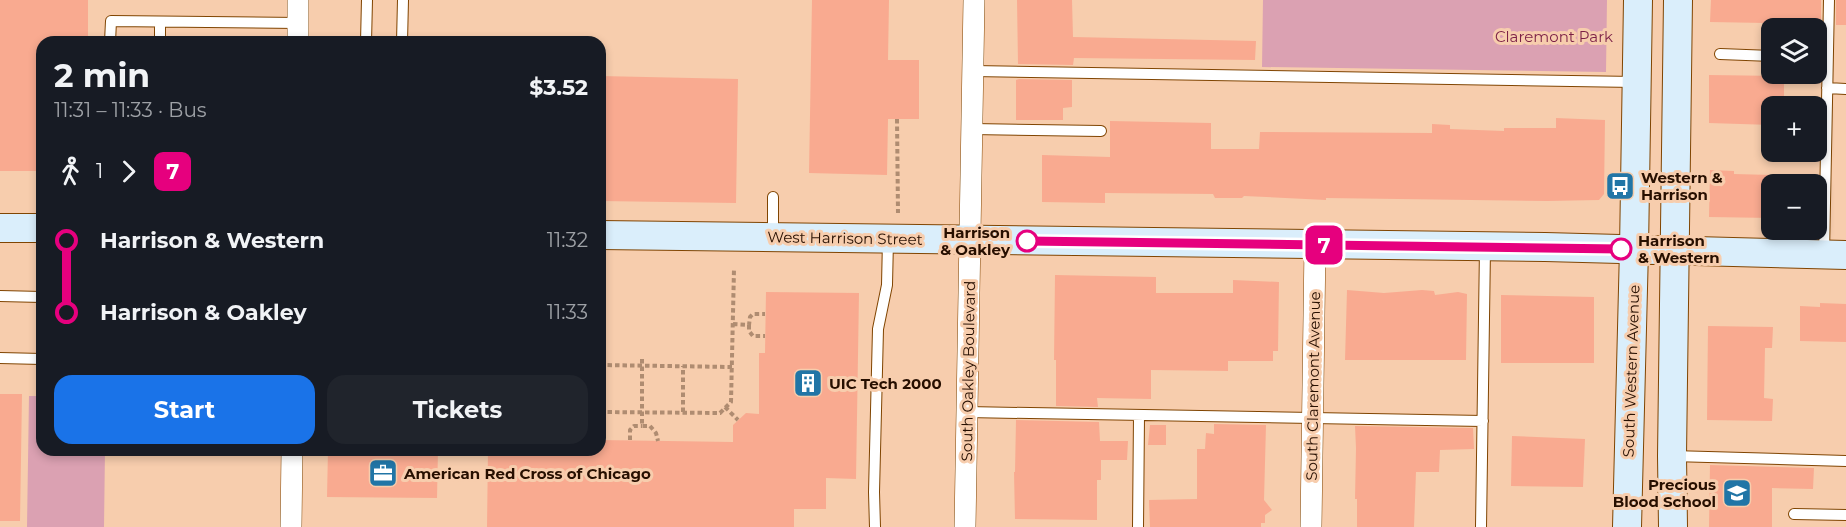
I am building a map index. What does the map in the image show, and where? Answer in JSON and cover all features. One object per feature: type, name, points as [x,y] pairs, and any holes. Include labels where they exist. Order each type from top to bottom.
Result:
[{"type":"street","points":[[298,0],[298,32]]},
{"type":"street","name":"South Oakley Boulevard","points":[[965,527],[974,0]]},
{"type":"street","name":"South Western Avenue","points":[[1627,527],[1638,0]]},
{"type":"street","points":[[1673,527],[1678,0]]},
{"type":"street","name":"West Harrison Street","points":[[606,235],[773,237],[893,226],[970,240],[1634,249],[1835,255]]},
{"type":"street","points":[[0,228],[36,228]]},
{"type":"street","name":"South Claremont Avenue","points":[[1311,527],[1315,244]]},
{"type":"street","points":[[291,527],[292,456]]},
{"type":"lane","points":[[366,36],[367,0]]},
{"type":"lane","points":[[402,36],[403,0]]},
{"type":"lane","points":[[1827,18],[1829,0]]},
{"type":"lane","points":[[110,36],[111,21],[222,23],[298,32]]},
{"type":"lane","points":[[160,21],[160,36]]},
{"type":"lane","points":[[1720,54],[1761,56]]},
{"type":"lane","points":[[973,71],[1637,82]]},
{"type":"lane","points":[[1826,84],[1835,255]]},
{"type":"lane","points":[[1827,88],[1846,89]]},
{"type":"lane","points":[[972,129],[1101,131]]},
{"type":"lane","points":[[773,197],[773,237]]},
{"type":"lane","points":[[875,527],[873,492],[878,329],[885,302],[893,226]]},
{"type":"lane","points":[[1481,527],[1485,247]]},
{"type":"lane","points":[[0,296],[36,297]]},
{"type":"lane","points":[[0,358],[36,359]]},
{"type":"lane","points":[[967,412],[1483,421]]},
{"type":"lane","points":[[1138,527],[1139,416]]},
{"type":"lane","points":[[1672,456],[1846,461]]},
{"type":"lane","points":[[1794,514],[1846,515]]},
{"type":"path","points":[[893,226],[897,119]]},
{"type":"path","points":[[606,412],[720,413],[731,402],[734,269]]},
{"type":"path","points":[[765,314],[753,314],[749,325],[749,331],[753,336],[765,336]]},
{"type":"path","points":[[733,324],[749,325]]},
{"type":"path","points":[[642,359],[642,426]]},
{"type":"path","points":[[606,365],[732,367]]},
{"type":"path","points":[[683,366],[683,412]]},
{"type":"path","points":[[725,407],[738,420]]},
{"type":"path","points":[[630,440],[630,430],[634,426],[650,426],[656,432],[658,441]]},
{"type":"green space","name":"Claremont Park","points":[[1263,0],[1607,0],[1606,72],[1262,67]]},
{"type":"green space","points":[[29,396],[36,396],[36,456],[105,456],[104,527],[27,527]]},
{"type":"building","points":[[0,0],[88,0],[88,36],[36,36],[36,171],[0,171]]},
{"type":"building","points":[[812,0],[889,0],[888,60],[919,60],[919,119],[888,119],[887,175],[809,173]]},
{"type":"building","points":[[1017,0],[1072,0],[1073,37],[1256,41],[1255,60],[1074,58],[1073,65],[1018,64]]},
{"type":"building","points":[[1711,0],[1821,0],[1821,18],[1761,18],[1761,23],[1710,22]]},
{"type":"building","points":[[1836,0],[1846,0],[1846,25],[1836,25]]},
{"type":"building","points":[[1709,75],[1761,76],[1761,84],[1784,84],[1784,96],[1761,96],[1761,125],[1709,123]]},
{"type":"building","points":[[606,76],[738,79],[736,203],[606,201]]},
{"type":"building","points":[[1016,80],[1072,80],[1072,107],[1063,108],[1063,120],[1016,120]]},
{"type":"building","points":[[1556,118],[1605,120],[1604,194],[1599,200],[1326,198],[1326,200],[1244,196],[1242,198],[1215,198],[1213,194],[1105,193],[1105,203],[1042,202],[1042,155],[1110,157],[1110,121],[1211,123],[1211,149],[1259,149],[1260,132],[1432,133],[1432,124],[1450,125],[1450,129],[1504,131],[1504,128],[1556,128]]},
{"type":"building","points":[[1710,170],[1761,175],[1761,218],[1709,217]]},
{"type":"building","points":[[1055,275],[1156,277],[1156,293],[1233,293],[1233,280],[1279,282],[1278,351],[1273,351],[1273,361],[1228,361],[1228,371],[1151,370],[1151,399],[1097,398],[1098,407],[1056,406]]},
{"type":"building","points":[[1347,290],[1384,293],[1422,290],[1434,291],[1435,295],[1458,292],[1467,294],[1466,360],[1345,360]]},
{"type":"building","name":"UIC Tech 2000","points":[[766,292],[859,293],[856,479],[826,478],[826,509],[794,509],[794,527],[487,527],[488,456],[606,456],[606,440],[733,442],[733,425],[746,413],[759,414],[759,353],[765,353]]},
{"type":"building","points":[[1501,295],[1594,297],[1594,363],[1501,363]]},
{"type":"building","points":[[1820,303],[1846,304],[1846,342],[1800,341],[1800,306],[1820,307]]},
{"type":"building","points":[[1708,326],[1773,327],[1772,348],[1765,348],[1764,398],[1773,399],[1772,421],[1707,420]]},
{"type":"building","points":[[0,394],[22,394],[20,521],[0,521]]},
{"type":"building","points":[[1016,420],[1099,422],[1100,441],[1128,441],[1127,460],[1101,460],[1101,480],[1097,480],[1097,520],[1015,519]]},
{"type":"building","points":[[1214,424],[1266,425],[1264,500],[1272,510],[1265,515],[1265,523],[1261,523],[1261,527],[1150,527],[1149,500],[1197,499],[1197,449],[1205,449],[1206,433],[1214,434]]},
{"type":"building","points":[[1150,425],[1166,425],[1166,445],[1148,445]]},
{"type":"building","points":[[1355,426],[1473,428],[1474,449],[1440,450],[1439,472],[1416,472],[1414,527],[1357,527]]},
{"type":"building","points":[[1512,436],[1585,439],[1583,487],[1511,486]]},
{"type":"building","name":"American Red Cross of Chicago","points":[[328,456],[438,456],[437,498],[327,497]]},
{"type":"building","name":"Precious Blood School","points":[[1710,465],[1814,468],[1813,489],[1772,488],[1772,527],[1709,527]]},
{"type":"bus line","name":"7","points":[[1027,241],[1621,249]]},
{"type":"place","name":"Western & Harrison","points":[[1620,186]]},
{"type":"place","name":"Harrison & Oakley","points":[[1027,241]]},
{"type":"place","name":"Harrison & Western","points":[[1621,249]]},
{"type":"place","name":"UIC Tech 2000","points":[[808,383]]},
{"type":"place","name":"American Red Cross of Chicago","points":[[383,473]]},
{"type":"place","name":"Precious Blood School","points":[[1737,493]]}]
